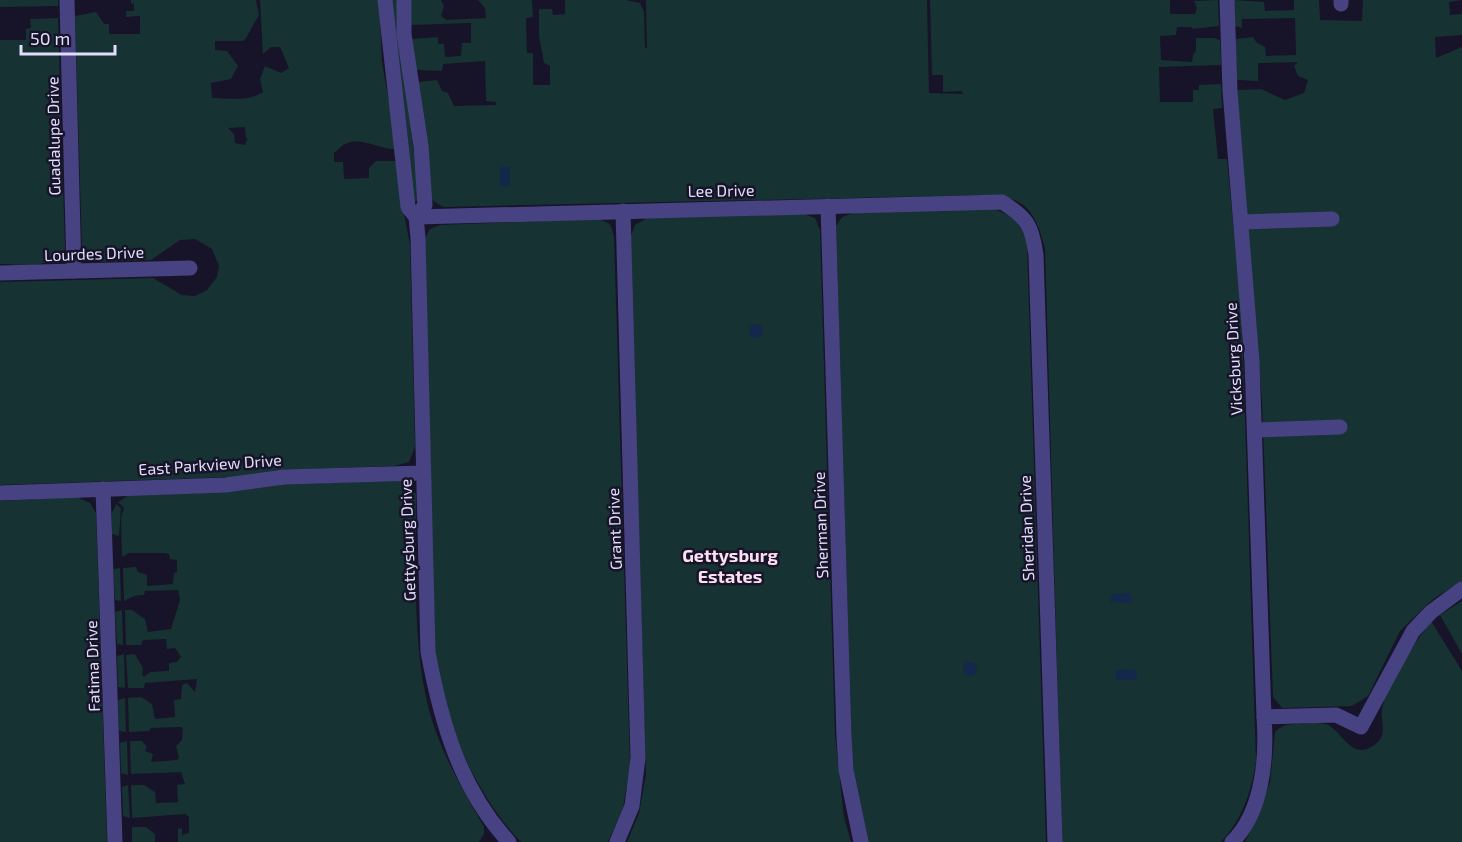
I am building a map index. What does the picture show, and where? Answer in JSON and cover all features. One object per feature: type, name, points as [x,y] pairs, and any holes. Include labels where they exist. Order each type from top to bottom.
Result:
[{"type":"street","name":"Guadalupe Drive","points":[[68,0],[74,271]]},
{"type":"street","name":"Gettysburg Drive","points":[[385,0],[389,48],[403,145],[408,207],[416,217],[428,652],[437,705],[451,748],[473,793],[500,839]]},
{"type":"street","name":"Gettysburg Drive","points":[[404,0],[404,34],[422,146],[425,205],[416,217]]},
{"type":"street","name":"Vicksburg Drive","points":[[1227,0],[1230,91],[1242,222],[1255,430],[1265,767],[1261,783],[1242,829],[1232,842]]},
{"type":"street","name":"Lee Drive","points":[[416,217],[1002,202],[1023,215]]},
{"type":"street","name":"Sherman Drive","points":[[828,206],[844,736],[846,770],[861,842]]},
{"type":"street","name":"Grant Drive","points":[[617,842],[632,806],[638,758],[622,211]]},
{"type":"street","name":"Sheridan Drive","points":[[1023,215],[1033,233],[1036,255],[1055,842]]},
{"type":"street","points":[[1242,222],[1332,219]]},
{"type":"street","name":"Lourdes Drive","points":[[0,273],[190,268]]},
{"type":"street","points":[[1255,430],[1340,427]]},
{"type":"street","name":"East Parkview Drive","points":[[0,493],[226,485],[284,477],[423,473]]},
{"type":"street","name":"Fatima Drive","points":[[103,489],[115,842]]},
{"type":"street","points":[[1264,717],[1336,715],[1361,727],[1413,632],[1431,612],[1462,589]]},
{"type":"green space","points":[[0,0],[58,0],[58,6],[0,7]]},
{"type":"green space","points":[[131,0],[256,0],[259,15],[243,41],[215,41],[215,50],[227,51],[238,66],[231,79],[211,83],[212,98],[238,99],[263,92],[260,79],[265,66],[281,73],[289,68],[280,47],[271,47],[263,54],[260,0],[379,0],[382,62],[397,148],[351,142],[334,153],[334,162],[343,162],[344,179],[369,178],[369,168],[376,161],[398,161],[399,187],[410,245],[415,447],[409,462],[394,466],[277,470],[230,477],[0,485],[0,282],[153,278],[182,295],[195,296],[207,290],[217,277],[219,266],[212,249],[195,239],[180,240],[151,260],[100,262],[87,257],[82,250],[75,16],[96,12],[104,24],[109,24],[109,34],[140,34],[140,16],[126,17],[126,11],[134,11],[134,4]],"holes":[[[245,127],[246,139],[248,137],[245,145],[235,143],[234,134],[228,128]]]},
{"type":"green space","points":[[391,0],[397,0],[419,201],[413,202],[408,139]]},
{"type":"green space","points":[[410,0],[441,0],[444,6],[441,16],[446,20],[486,18],[485,8],[478,0],[532,0],[533,17],[526,18],[527,53],[533,53],[533,85],[550,85],[550,66],[544,63],[539,36],[539,9],[552,9],[553,15],[565,14],[565,0],[626,0],[640,3],[644,12],[645,47],[647,49],[646,0],[927,0],[929,93],[964,94],[961,91],[943,92],[943,75],[932,75],[930,0],[1170,0],[1170,14],[1195,14],[1197,8],[1194,1],[1218,0],[1219,26],[1193,29],[1177,27],[1176,35],[1160,36],[1161,60],[1192,62],[1196,51],[1196,38],[1214,38],[1220,40],[1221,65],[1159,67],[1160,102],[1193,102],[1193,90],[1199,90],[1199,85],[1221,84],[1222,108],[1213,109],[1218,159],[1227,159],[1242,321],[1256,761],[1245,804],[1235,824],[1221,842],[1062,842],[1045,248],[1037,223],[1026,207],[1008,198],[982,195],[443,207],[432,200],[418,82],[437,80],[442,91],[448,93],[454,106],[496,105],[496,102],[486,101],[485,61],[443,64],[442,71],[416,70],[412,39],[438,37],[438,44],[444,44],[445,57],[461,56],[462,43],[471,43],[471,23],[411,25]]},
{"type":"green space","points":[[1234,0],[1264,2],[1265,11],[1294,10],[1294,0],[1319,0],[1320,20],[1362,21],[1363,0],[1462,0],[1449,2],[1450,15],[1462,14],[1462,35],[1435,37],[1436,58],[1462,47],[1462,581],[1433,599],[1400,631],[1368,696],[1352,706],[1282,708],[1273,697],[1262,401],[1237,90],[1261,89],[1285,100],[1304,93],[1308,80],[1298,76],[1294,66],[1298,62],[1258,63],[1258,81],[1237,80],[1235,39],[1253,37],[1257,43],[1265,47],[1266,56],[1296,55],[1295,18],[1242,19],[1242,28],[1235,26]]},
{"type":"green space","points":[[58,18],[65,249],[60,256],[45,263],[0,264],[0,40],[26,40],[26,29],[31,28],[30,19]]},
{"type":"green space","points":[[994,209],[1016,222],[1027,244],[1046,842],[867,842],[857,805],[852,756],[836,226],[842,217],[856,212]]},
{"type":"green space","points":[[804,214],[815,218],[820,230],[835,735],[844,817],[851,842],[627,842],[639,813],[646,774],[630,238],[635,225],[647,218]]},
{"type":"green space","points":[[599,219],[610,224],[614,236],[630,765],[623,808],[608,842],[521,842],[496,812],[466,760],[445,705],[439,678],[435,651],[425,238],[430,229],[440,225]]},
{"type":"green space","points":[[403,481],[416,494],[417,614],[422,675],[428,704],[446,757],[484,827],[484,834],[479,842],[178,842],[178,829],[182,828],[182,835],[189,833],[189,817],[185,814],[132,818],[131,785],[144,785],[155,792],[156,803],[178,802],[177,785],[185,784],[181,772],[131,774],[130,741],[142,741],[147,747],[145,751],[153,754],[151,762],[177,760],[179,758],[176,746],[182,740],[183,729],[181,727],[151,728],[149,731],[129,732],[128,698],[141,697],[152,704],[155,719],[175,717],[174,700],[181,699],[182,685],[187,683],[195,692],[197,679],[145,683],[144,688],[128,688],[126,655],[135,654],[143,668],[144,677],[150,672],[169,671],[169,663],[177,662],[181,657],[175,648],[167,649],[166,639],[143,640],[141,645],[126,645],[125,610],[132,610],[145,619],[148,632],[171,629],[180,600],[178,590],[145,591],[144,595],[134,596],[124,601],[123,568],[136,567],[138,572],[147,575],[147,586],[173,584],[174,573],[177,572],[177,560],[170,559],[169,554],[165,553],[129,553],[122,557],[121,518],[124,508],[118,502],[129,495],[231,492],[286,484]]},
{"type":"green space","points":[[77,497],[90,503],[96,513],[107,842],[0,842],[0,501]]},
{"type":"green space","points":[[116,504],[121,508],[119,536],[112,534],[112,513]]},
{"type":"green space","points":[[120,568],[121,601],[115,600],[113,569]]},
{"type":"green space","points":[[1462,601],[1462,654],[1440,615]]},
{"type":"green space","points":[[122,610],[123,645],[117,644],[115,612]]},
{"type":"green space","points":[[1431,621],[1462,671],[1462,842],[1245,842],[1259,814],[1270,782],[1275,732],[1290,724],[1322,723],[1333,729],[1353,748],[1359,750],[1373,746],[1383,732],[1382,711],[1391,684]]},
{"type":"green space","points":[[124,654],[125,688],[118,687],[117,656]]},
{"type":"green space","points":[[125,698],[126,732],[119,731],[118,700]]},
{"type":"green space","points":[[127,741],[128,775],[121,773],[120,743]]},
{"type":"green space","points":[[128,785],[130,818],[123,816],[122,787]]},
{"type":"green space","points":[[132,827],[146,827],[155,834],[155,842],[132,842]]},
{"type":"water","points":[[500,167],[510,167],[510,186],[500,186]]},
{"type":"water","points":[[753,324],[759,324],[763,331],[759,338],[753,338],[749,334],[749,328]]},
{"type":"water","points":[[1131,593],[1132,603],[1110,602],[1112,594]]},
{"type":"water","points":[[970,662],[975,664],[977,669],[975,674],[970,676],[965,674],[963,669],[965,664]]},
{"type":"water","points":[[1137,670],[1137,680],[1116,680],[1116,671]]},
{"type":"district","name":"Gettysburg Estates","points":[[730,565]]}]
